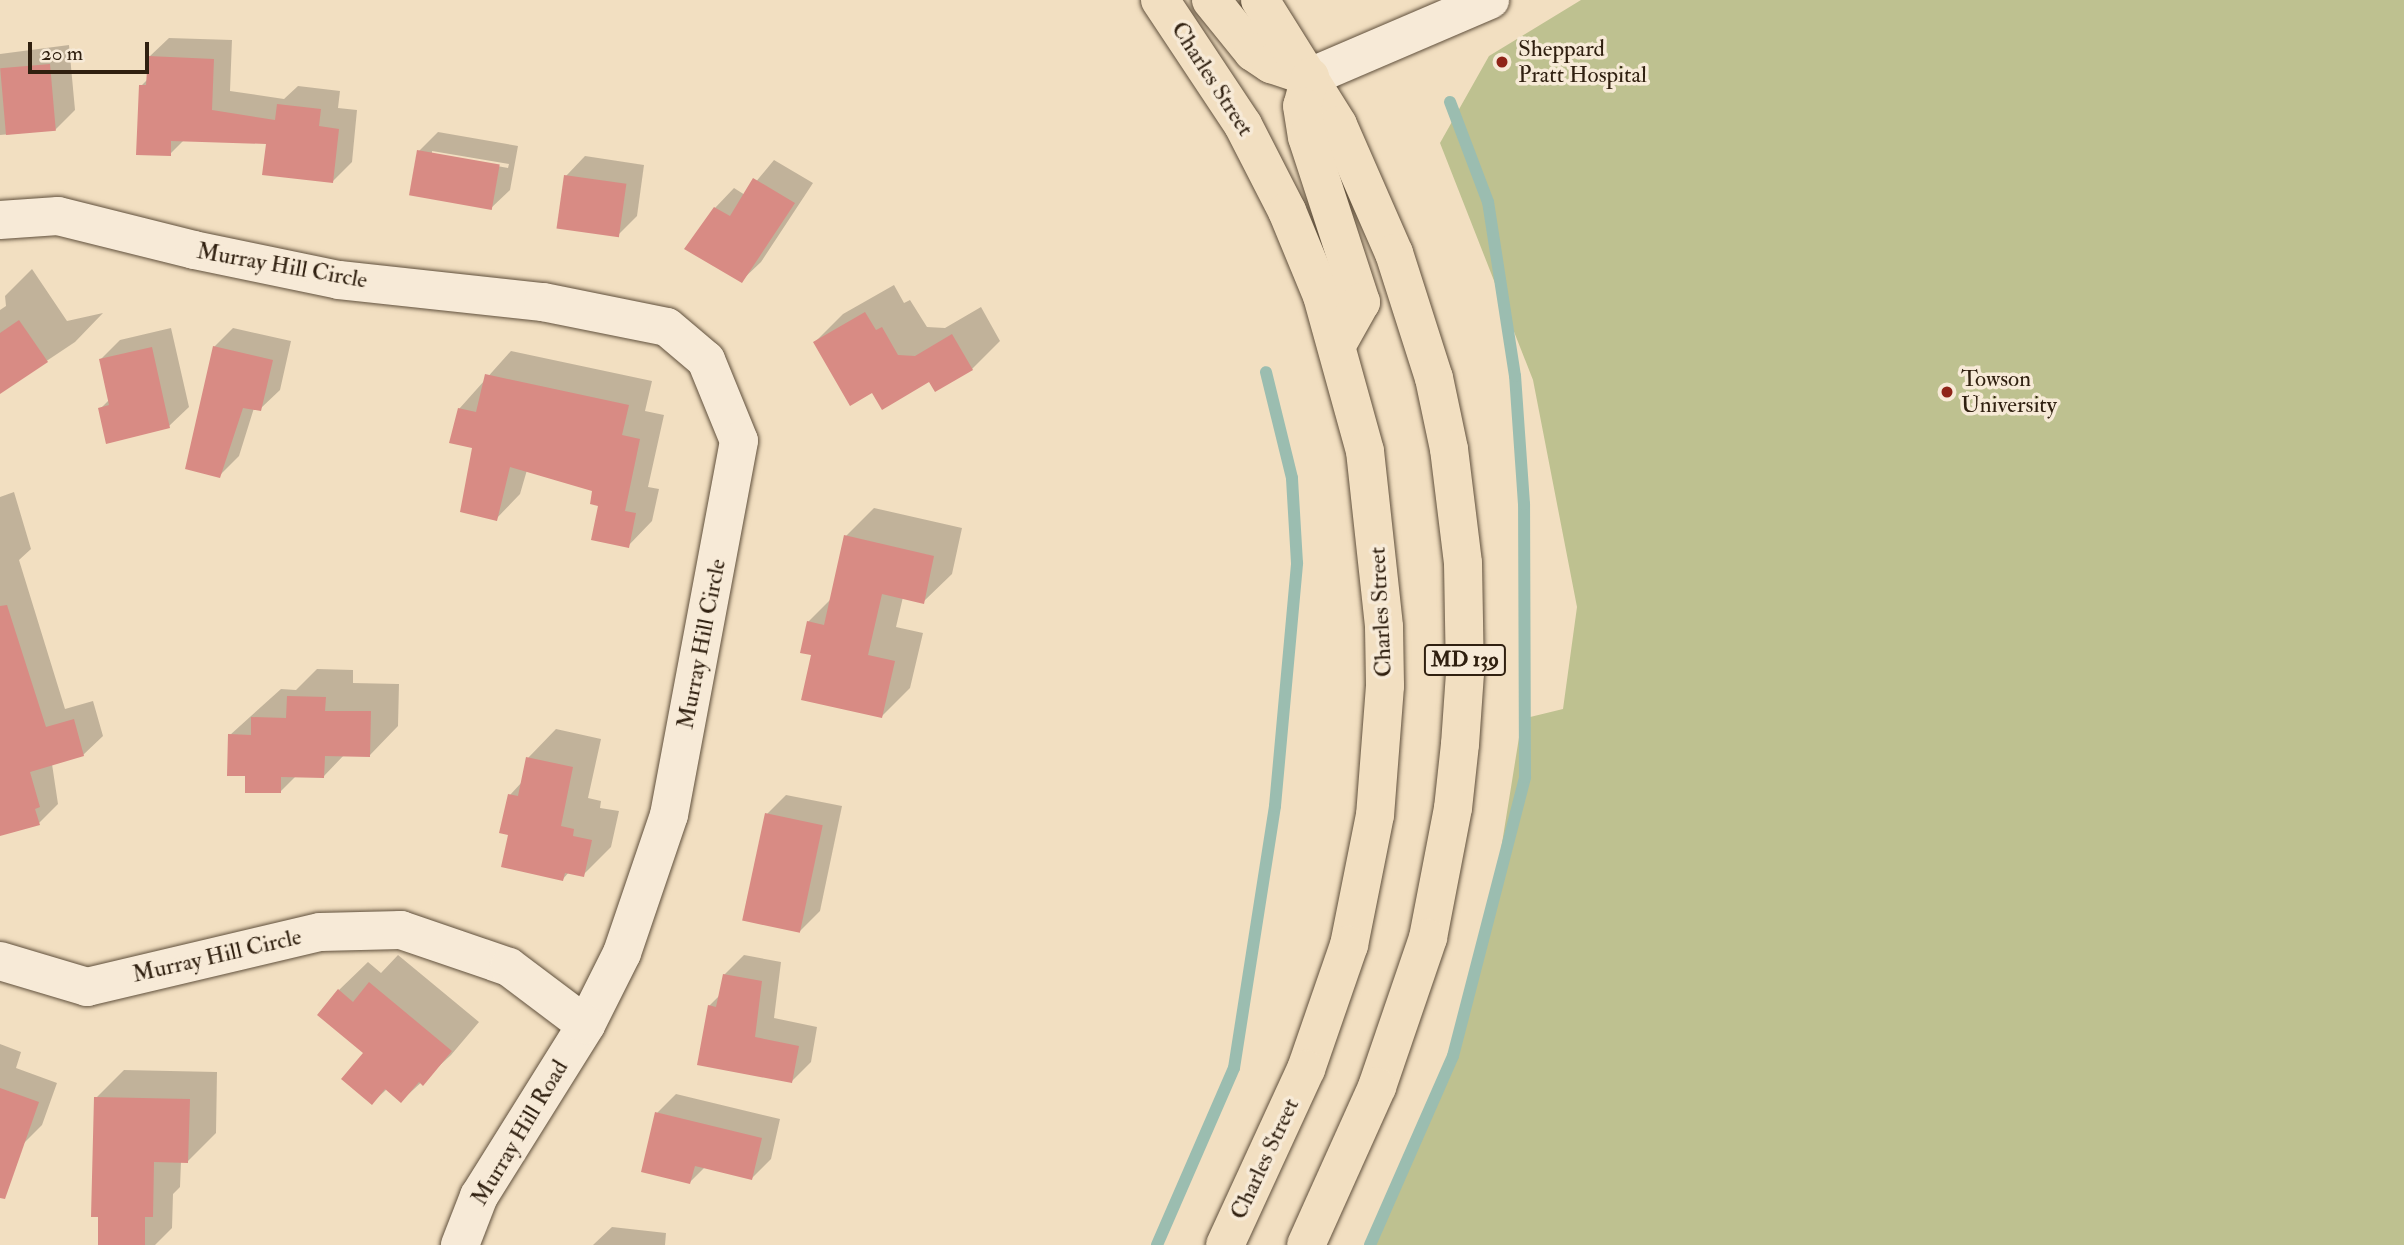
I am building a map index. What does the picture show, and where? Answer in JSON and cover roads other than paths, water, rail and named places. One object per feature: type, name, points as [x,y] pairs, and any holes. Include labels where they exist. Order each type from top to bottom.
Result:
[{"type":"main road","name":"Charles Street","points":[[1160,0],[1214,77],[1265,166],[1306,254],[1338,343],[1365,451],[1381,567],[1385,687],[1375,815],[1349,945],[1328,1011],[1226,1245]]},
{"type":"main road","points":[[1211,0],[1253,52],[1271,64],[1310,77],[1303,106],[1307,137],[1361,302],[1338,343]]},
{"type":"main road","name":"MD 139","points":[[1261,0],[1310,77],[1366,184],[1394,253],[1434,378],[1458,509],[1465,673],[1453,808],[1428,938],[1377,1087],[1306,1245]]},
{"type":"street","points":[[1310,77],[1490,0]]},
{"type":"street","name":"Murray Hill Circle","points":[[0,220],[58,216],[339,279],[555,304],[667,327],[706,360],[739,441],[669,815],[622,953],[586,1025],[509,967],[401,930],[320,932],[87,987],[0,961]]},
{"type":"street","name":"Murray Hill Road","points":[[460,1245],[479,1196],[586,1025]]},
{"type":"waterway","points":[[1370,1245],[1453,1056],[1525,777],[1524,504],[1515,376],[1488,202],[1450,102]]},
{"type":"waterway","points":[[1157,1245],[1234,1068],[1275,806],[1297,563],[1292,478],[1266,372]]},
{"type":"place","name":"Sheppard Pratt Hospital","points":[[1502,62]]},
{"type":"place","name":"Towson University","points":[[1947,392]]}]
